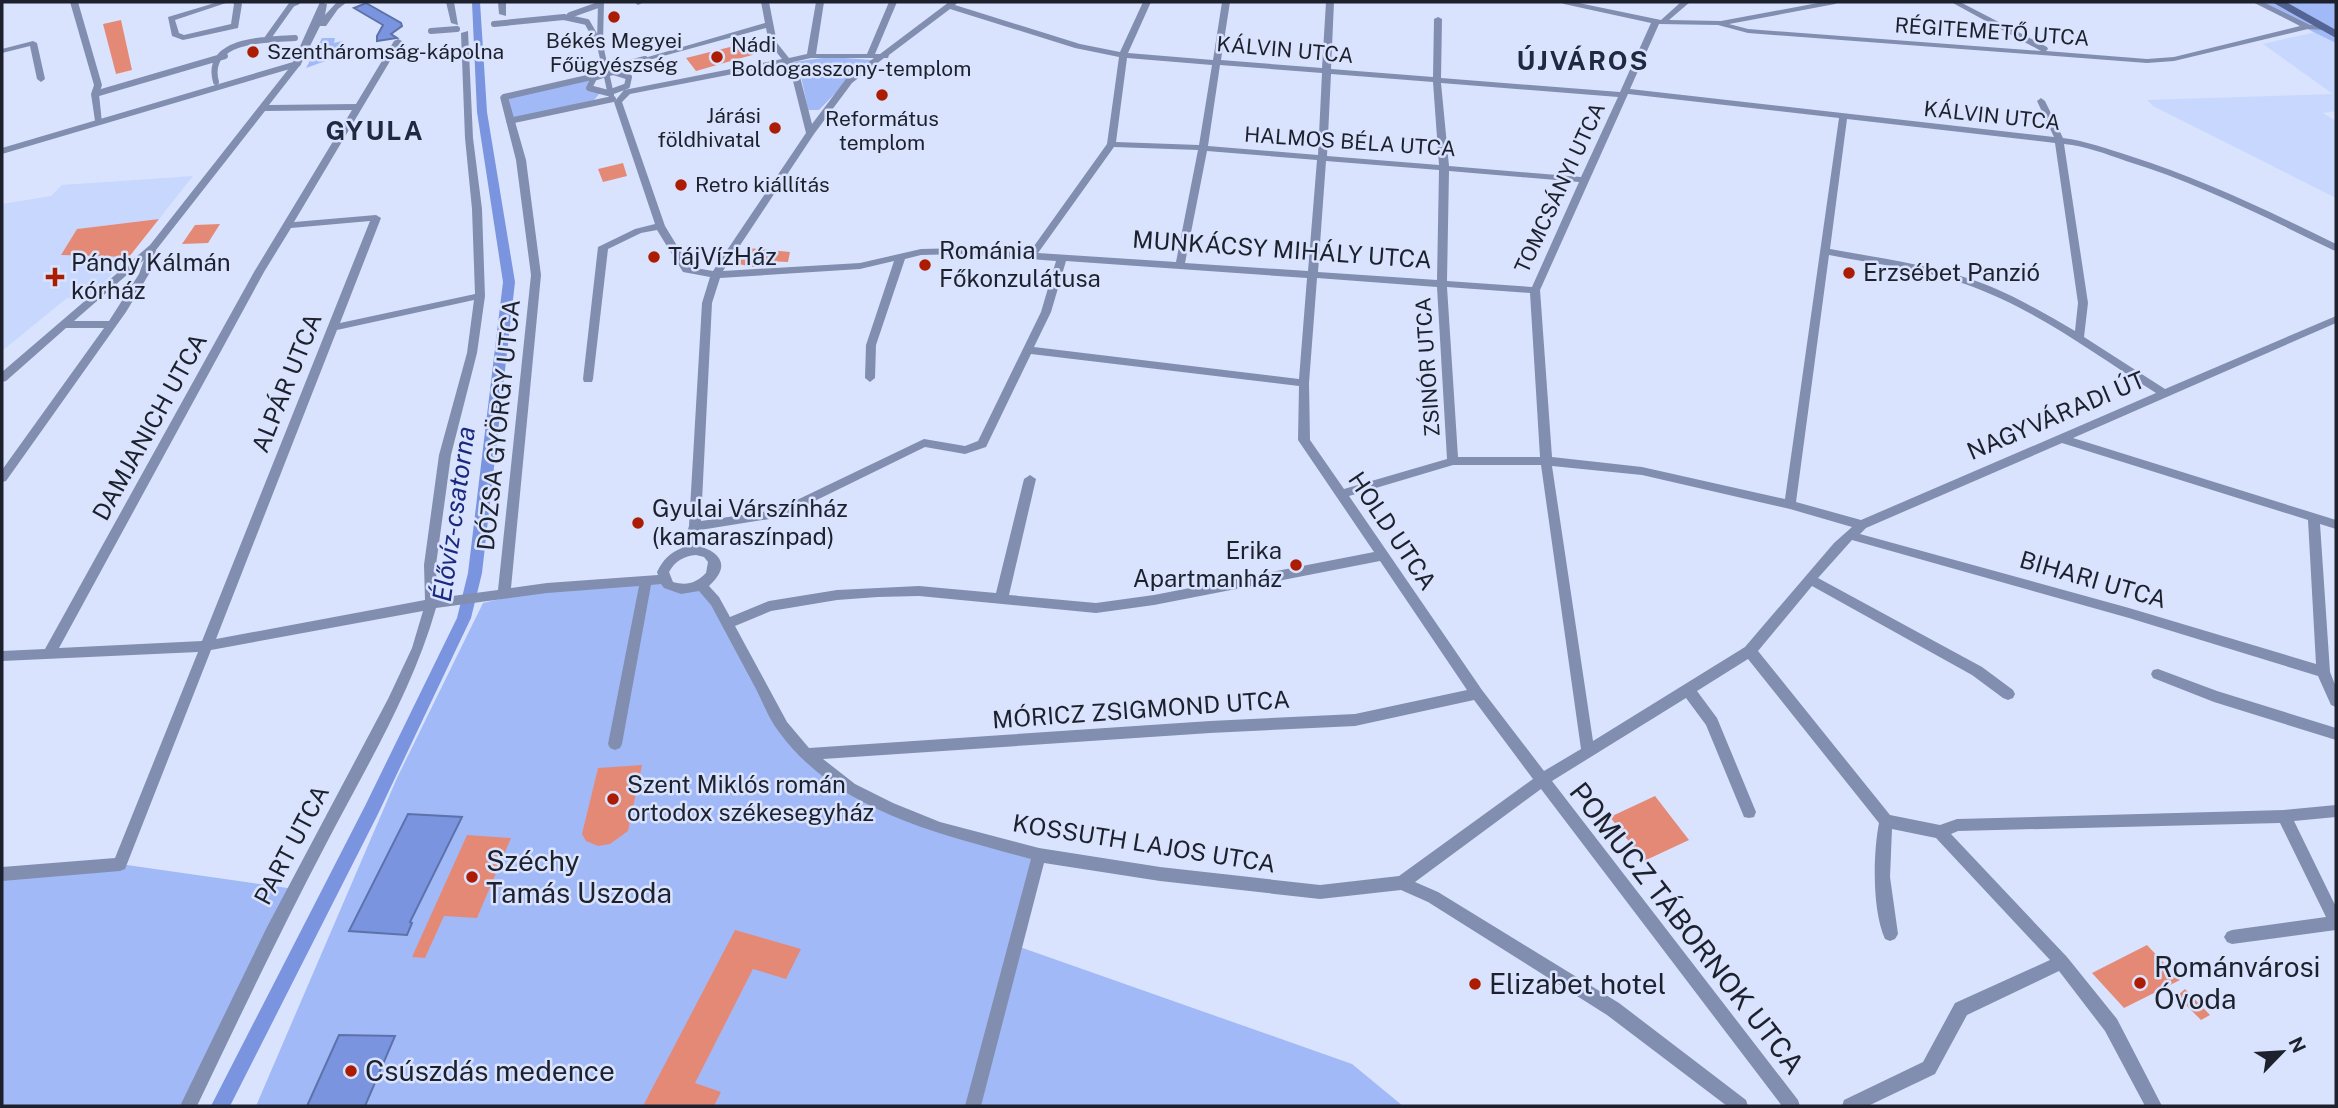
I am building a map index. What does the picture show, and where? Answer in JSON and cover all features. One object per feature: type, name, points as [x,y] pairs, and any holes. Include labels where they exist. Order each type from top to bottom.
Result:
[{"type":"main road","points":[[2278,2],[2336,35]]},
{"type":"street","points":[[75,2],[98,85],[95,94],[99,121]]},
{"type":"street","points":[[225,2],[171,19],[175,34],[183,38],[235,26],[236,2]]},
{"type":"street","points":[[267,39],[292,4],[298,2]]},
{"type":"street","points":[[310,37],[311,30],[323,11],[321,3],[344,2]]},
{"type":"street","points":[[2,378],[123,276],[153,247],[286,81],[310,37],[335,7],[344,2]]},
{"type":"street","name":"DÓZSA GYÖRGY UTCA","points":[[437,603],[430,565],[445,455],[471,354],[480,296],[477,209],[459,29],[450,2]]},
{"type":"street","points":[[502,2],[503,14]]},
{"type":"street","points":[[765,2],[769,28],[777,51],[794,69],[810,133]]},
{"type":"street","points":[[811,56],[820,2]]},
{"type":"street","points":[[870,56],[893,2]]},
{"type":"street","points":[[1032,255],[1111,144],[1123,54],[1147,2]]},
{"type":"street","points":[[1180,265],[1203,148],[1226,2]]},
{"type":"street","name":"HOLD UTCA","points":[[1330,2],[1322,159],[1304,383],[1304,440],[1477,694],[1541,781]]},
{"type":"street","name":"RÉGITEMETŐ UTCA","points":[[1564,2],[1660,22],[1718,23],[1748,31],[2147,61],[2174,59],[2308,27],[2324,28]]},
{"type":"street","points":[[1660,22],[1686,2]]},
{"type":"street","points":[[1718,23],[1835,2]]},
{"type":"street","points":[[1955,2],[2050,53]]},
{"type":"street","points":[[2257,2],[2308,27]]},
{"type":"street","points":[[494,24],[564,17],[601,3],[600,45],[612,95]]},
{"type":"street","points":[[687,551],[695,526],[707,303],[716,275],[810,133],[849,81],[951,4]]},
{"type":"street","name":"KÁLVIN UTCA","points":[[951,4],[1078,46],[1123,54],[1625,93],[2059,139],[2110,151],[2162,169],[2239,200],[2336,248]]},
{"type":"street","points":[[564,17],[587,22],[600,45]]},
{"type":"street","name":"ZSINÓR UTCA","points":[[1438,19],[1437,80],[1444,166],[1442,282],[1453,461]]},
{"type":"street","name":"TOMCSÁNYI UTCA","points":[[1588,752],[1546,460],[1535,290],[1660,22]]},
{"type":"street","points":[[612,95],[595,92],[589,88],[590,81],[606,71],[769,28]]},
{"type":"street","points":[[431,31],[459,29]]},
{"type":"street","points":[[216,82],[213,71],[215,63],[225,56],[230,48],[267,39],[295,38]]},
{"type":"street","name":"DAMJANICH UTCA","points":[[49,654],[259,272],[398,41]]},
{"type":"street","points":[[2,51],[33,43],[41,79]]},
{"type":"street","points":[[95,94],[225,56]]},
{"type":"street","points":[[716,275],[687,270],[660,226],[618,102],[627,92],[786,60],[811,56],[885,56]]},
{"type":"street","points":[[2,151],[297,64]]},
{"type":"street","points":[[509,121],[612,95],[627,86],[630,79],[623,73],[606,71]]},
{"type":"street","points":[[256,76],[286,81]]},
{"type":"street","points":[[504,97],[598,76]]},
{"type":"street","name":"DÓZSA GYÖRGY UTCA","points":[[501,594],[536,275],[521,160],[504,97]]},
{"type":"street","points":[[2042,102],[2059,139],[2083,303],[2079,339]]},
{"type":"street","points":[[265,108],[356,107]]},
{"type":"street","points":[[806,117],[823,116]]},
{"type":"street","points":[[1790,505],[1843,118]]},
{"type":"street","name":"HALMOS BÉLA UTCA","points":[[1111,144],[1444,166],[1586,180]]},
{"type":"street","name":"ALPÁR UTCA","points":[[2,874],[120,864],[204,646],[376,218],[288,225]]},
{"type":"street","points":[[588,379],[603,247],[638,231],[660,226]]},
{"type":"street","points":[[2,478],[112,324],[144,274],[153,247]]},
{"type":"street","points":[[1825,251],[1939,274],[1990,290],[2079,339],[2165,394]]},
{"type":"street","name":"MUNKÁCSY MIHÁLY UTCA","points":[[716,275],[860,266],[921,252],[1032,255],[1535,290]]},
{"type":"street","points":[[870,377],[871,345],[901,256]]},
{"type":"street","points":[[695,526],[778,514],[924,443],[965,450],[982,444],[1046,312],[1062,257]]},
{"type":"street","points":[[123,276],[144,274]]},
{"type":"street","name":"DÓZSA GYÖRGY UTCA","points":[[332,328],[480,296]]},
{"type":"street","name":"NAGYVÁRADI ÚT","points":[[1402,883],[1541,781],[1750,651],[1849,535],[1861,526],[2336,319]]},
{"type":"street","points":[[65,325],[112,324]]},
{"type":"street","points":[[1027,350],[1304,383]]},
{"type":"street","points":[[2062,438],[2336,524]]},
{"type":"street","points":[[1342,494],[1453,461],[1546,460],[1642,471],[1790,505],[1861,526]]},
{"type":"street","points":[[1001,600],[1030,479]]},
{"type":"street","points":[[2315,518],[2323,672],[2336,701]]},
{"type":"street","name":"BIHARI UTCA","points":[[1849,535],[2129,612],[2323,672]]},
{"type":"street","points":[[2,656],[204,646],[437,603],[501,594],[664,579],[675,588],[683,590],[701,585],[714,573],[715,560],[705,551],[687,551],[671,559],[663,572],[664,579]]},
{"type":"street","points":[[728,624],[769,606],[837,595],[919,591],[1096,608],[1384,555]]},
{"type":"street","points":[[615,744],[646,580]]},
{"type":"street","points":[[1811,580],[1977,671],[2008,694]]},
{"type":"street","name":"KOSSUTH LAJOS UTCA","points":[[701,585],[715,601],[782,726],[806,754],[850,788],[888,808],[940,828],[1039,855],[1160,874],[1320,892],[1402,883]]},
{"type":"street","name":"PART UTCA","points":[[188,1106],[272,932],[394,701],[437,603]]},
{"type":"street","points":[[1750,651],[1886,821],[1940,832],[1957,825],[2284,816],[2336,811]]},
{"type":"street","points":[[2158,674],[2214,696],[2336,734]]},
{"type":"street","points":[[1688,690],[1712,722],[1749,813]]},
{"type":"street","name":"MÓRICZ ZSIGMOND UTCA","points":[[806,754],[1355,720],[1477,694]]},
{"type":"street","name":"POMUCZ TÁBORNOK UTCA","points":[[1541,781],[1645,912],[1792,1106]]},
{"type":"street","points":[[2232,937],[2336,922],[2284,816]]},
{"type":"street","points":[[1886,821],[1881,846],[1881,885],[1890,934]]},
{"type":"street","points":[[1940,832],[2062,962],[2111,1025],[2154,1106]]},
{"type":"street","points":[[973,1106],[1039,855]]},
{"type":"street","points":[[1402,883],[1433,897],[1613,1009],[1740,1106]]},
{"type":"street","points":[[1850,1106],[1929,1068],[1961,1009],[2062,962]]},
{"type":"shaded area","points":[[2252,2],[2336,2],[2336,43]]},
{"type":"shaded area","points":[[366,3],[401,23],[402,26],[391,34],[397,38],[377,41],[383,25],[354,8]]},
{"type":"shaded area","points":[[2316,32],[2336,43],[2336,111],[2323,113],[2336,121],[2336,198],[2153,106],[2147,100],[2333,94],[2263,44]]},
{"type":"shaded area","points":[[322,38],[335,38],[334,43],[342,41],[348,53],[306,68]]},
{"type":"shaded area","points":[[830,57],[873,60],[850,78],[819,110],[808,110],[801,76],[793,62]]},
{"type":"shaded area","points":[[598,76],[589,85],[600,93],[594,100],[509,121],[504,97]]},
{"type":"shaded area","name":"Pándy Kálmán kórház","points":[[193,176],[159,219],[77,229],[129,257],[88,299],[67,298],[2,351],[2,204],[51,196],[62,185]]},
{"type":"shaded area","points":[[664,579],[668,585],[701,585],[806,754],[888,808],[1039,855],[1017,946],[1352,1064],[1403,1106],[256,1106],[397,778],[483,603],[547,588]]},
{"type":"shaded area","points":[[408,814],[462,817],[410,922],[412,923],[407,935],[349,931]]},
{"type":"shaded area","points":[[120,864],[295,889],[188,1106],[2,1106],[2,874]]},
{"type":"shaded area","name":"Csúszdás medence","points":[[339,1035],[395,1036],[365,1106],[307,1106]]},
{"type":"building","points":[[121,20],[132,70],[116,74],[103,24]]},
{"type":"building","name":"Nádi Boldogasszony-templom","points":[[746,43],[758,48],[752,55],[696,71],[686,58]]},
{"type":"building","points":[[623,163],[627,176],[603,182],[598,169]]},
{"type":"building","points":[[159,219],[129,257],[61,255],[77,229]]},
{"type":"building","points":[[220,224],[208,243],[182,244],[195,225]]},
{"type":"building","points":[[748,248],[790,252],[788,262],[765,261],[761,266],[754,267],[738,264]]},
{"type":"building","name":"Szent Miklós román ortodox székesegyház","points":[[642,765],[628,831],[610,844],[598,846],[586,841],[582,834],[598,768]]},
{"type":"building","points":[[1655,796],[1689,840],[1644,861],[1610,817]]},
{"type":"building","name":"Széchy Tamás Uszoda","points":[[467,835],[511,838],[477,918],[444,916],[425,958],[412,957]]},
{"type":"building","points":[[735,930],[801,949],[786,979],[753,969],[695,1083],[721,1092],[714,1106],[643,1106]]},
{"type":"building","name":"Románvárosi Óvoda","points":[[2147,945],[2180,980],[2124,1008],[2092,973]]},
{"type":"building","points":[[2185,989],[2210,1015],[2201,1020],[2177,996]]},
{"type":"waterway","name":"Élővíz-csatorna","points":[[220,1106],[371,811],[464,618],[475,573],[509,282],[482,112],[476,2]]},
{"type":"place","name":"Békés Megyei Főügyészség","points":[[614,17]]},
{"type":"place","name":"Szentháromság-kápolna","points":[[253,52]]},
{"type":"place","name":"Nádi Boldogasszony-templom","points":[[717,57]]},
{"type":"place","name":"Református templom","points":[[882,95]]},
{"type":"place","name":"Járási földhivatal","points":[[775,128]]},
{"type":"place","name":"Retro kiállítás","points":[[681,185]]},
{"type":"place","name":"TájVízHáz","points":[[654,257]]},
{"type":"place","name":"Románia Főkonzulátusa","points":[[925,265]]},
{"type":"place","name":"Erzsébet Panzió","points":[[1849,273]]},
{"type":"place","name":"Pándy Kálmán kórház","points":[[55,277]]},
{"type":"place","name":"Gyulai Várszínház (kamaraszínpad)","points":[[638,523]]},
{"type":"place","name":"Erika Apartmanház","points":[[1296,565]]},
{"type":"place","name":"Szent Miklós román ortodox székesegyház","points":[[613,799]]},
{"type":"place","name":"Széchy Tamás Uszoda","points":[[472,877]]},
{"type":"place","name":"Románvárosi Óvoda","points":[[2140,983]]},
{"type":"place","name":"Elizabet hotel","points":[[1475,984]]},
{"type":"place","name":"Csúszdás medence","points":[[351,1071]]},
{"type":"district","name":"ÚJVÁROS","points":[[1583,61]]},
{"type":"district","name":"GYULA","points":[[375,131]]}]
